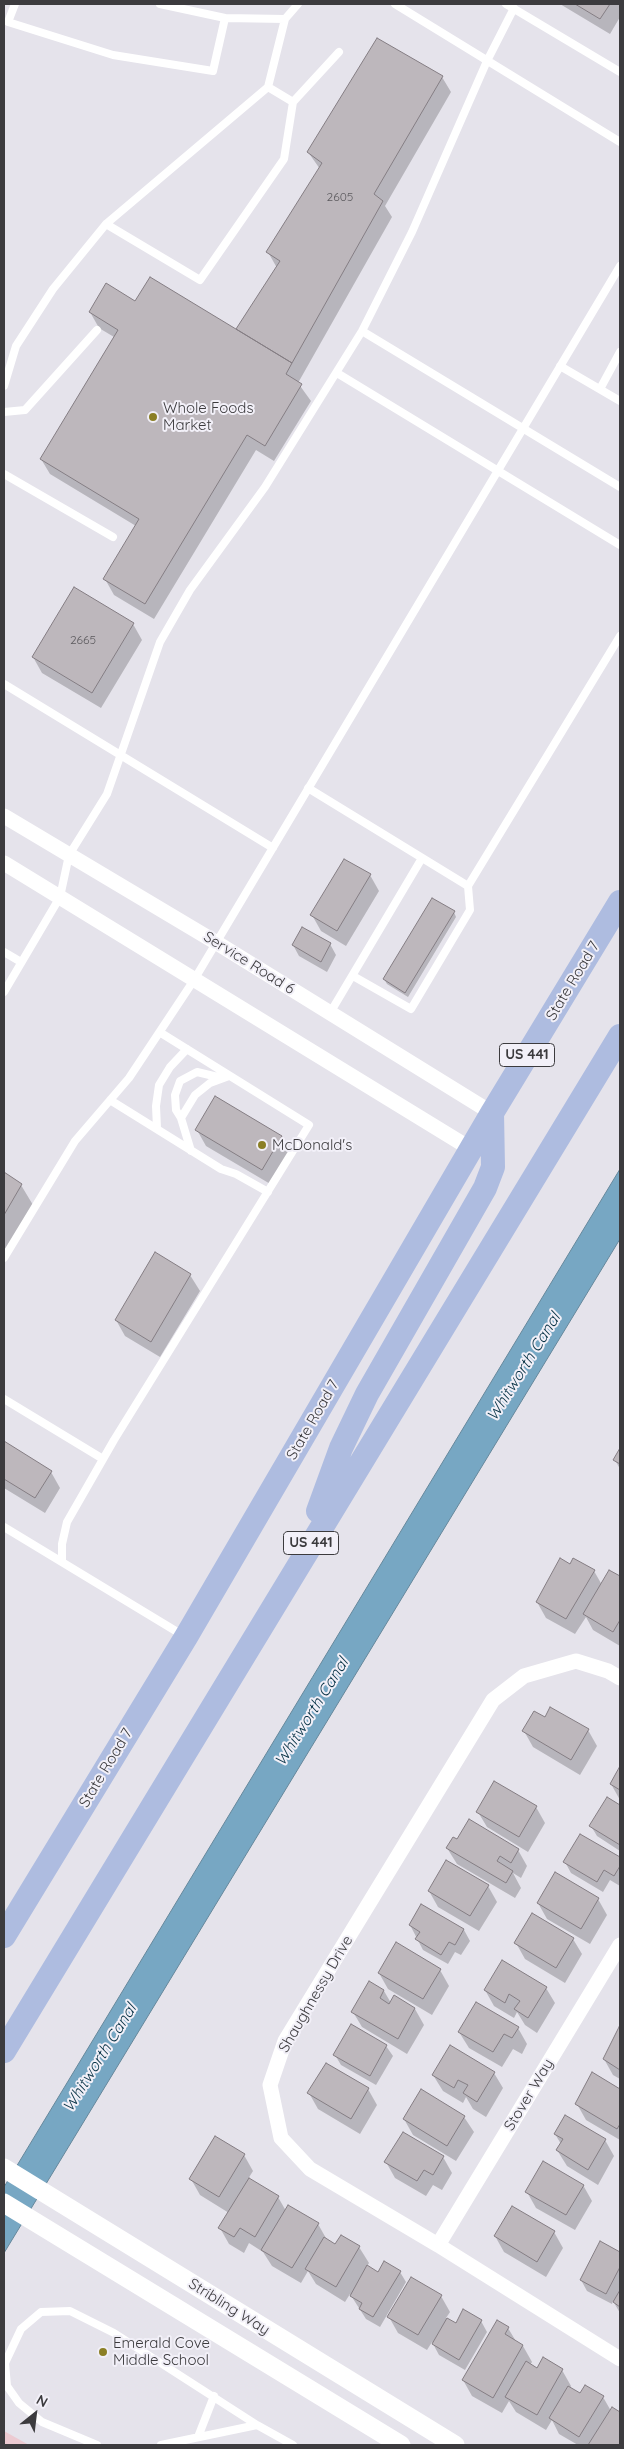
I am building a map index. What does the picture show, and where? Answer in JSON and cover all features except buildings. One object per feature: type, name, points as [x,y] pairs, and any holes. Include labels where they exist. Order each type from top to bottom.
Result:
[{"type":"main road","name":"State Road 7","points":[[4,1936],[186,1637],[492,1113],[620,902]]},
{"type":"main road","name":"US 441","points":[[4,2050],[620,1036]]},
{"type":"main road","points":[[298,1564],[341,1448],[367,1394],[485,1188],[493,1167],[492,1113]]},
{"type":"street","name":"Service Road 6","points":[[4,816],[216,943],[492,1113]]},
{"type":"street","points":[[4,863],[471,1149]]},
{"type":"street","name":"Shaughnessy Drive","points":[[620,1678],[608,1671],[576,1661],[524,1676],[493,1700],[285,2042],[270,2085],[282,2138],[310,2169],[438,2245],[620,2359]]},
{"type":"street","name":"Stover Way","points":[[438,2245],[620,1945]]},
{"type":"street","name":"Stribling Way","points":[[4,2168],[455,2445]]},
{"type":"street","name":"Stribling Way","points":[[4,2203],[401,2445]]},
{"type":"lane","points":[[14,4],[8,22],[113,55],[213,71],[225,18]]},
{"type":"lane","points":[[160,4],[225,18],[285,19]]},
{"type":"lane","points":[[4,386],[16,346],[53,289],[106,224],[268,87],[285,19],[298,4]]},
{"type":"lane","points":[[395,4],[620,142]]},
{"type":"lane","points":[[506,4],[620,72]]},
{"type":"lane","points":[[4,992],[60,897],[69,855],[107,794],[160,642],[190,590],[266,487],[362,331],[412,232],[487,61],[514,8]]},
{"type":"lane","points":[[106,224],[200,280],[284,159],[293,102],[339,52]]},
{"type":"lane","points":[[268,87],[293,102]]},
{"type":"lane","points":[[4,1258],[75,1141],[129,1078],[161,1033],[194,980],[620,266]]},
{"type":"lane","points":[[4,412],[25,410],[97,330]]},
{"type":"lane","points":[[362,331],[620,487]]},
{"type":"lane","points":[[600,389],[620,352]]},
{"type":"lane","points":[[560,366],[620,401]]},
{"type":"lane","points":[[337,373],[620,546]]},
{"type":"lane","points":[[4,474],[113,537]]},
{"type":"lane","points":[[353,976],[411,1009],[470,910],[468,886],[620,636]]},
{"type":"lane","points":[[4,684],[273,848]]},
{"type":"lane","points":[[308,788],[468,886]]},
{"type":"lane","points":[[330,1014],[422,858]]},
{"type":"lane","points":[[4,952],[21,962]]},
{"type":"lane","points":[[62,1562],[62,1544],[67,1522],[309,1125],[225,1077],[187,1049],[161,1033]]},
{"type":"lane","points":[[157,1128],[156,1106],[159,1085],[170,1067],[187,1049]]},
{"type":"lane","points":[[191,1151],[181,1118],[176,1110],[175,1095],[180,1082],[197,1072],[225,1077]]},
{"type":"lane","points":[[181,1118],[195,1095],[210,1083],[225,1077]]},
{"type":"lane","points":[[110,1100],[221,1169],[236,1174],[268,1192]]},
{"type":"lane","points":[[4,1399],[104,1459]]},
{"type":"lane","points":[[4,1527],[186,1637]]},
{"type":"lane","points":[[98,2445],[42,2422],[5,2389],[5,2363],[21,2329],[41,2312],[70,2311],[114,2333],[257,2425],[293,2445]]},
{"type":"lane","points":[[198,2437],[214,2396]]},
{"type":"lane","points":[[160,2445],[257,2425]]},
{"type":"shaded area","points":[[4,2431],[29,2445],[4,2445]]},
{"type":"water","name":"Whitworth Canal","points":[[620,1169],[620,1239],[4,2253],[4,2187]]},
{"type":"place","name":"Whole Foods Market","points":[[153,417]]},
{"type":"place","name":"McDonald's","points":[[262,1145]]},
{"type":"place","name":"Emerald Cove Middle School","points":[[103,2352]]}]
